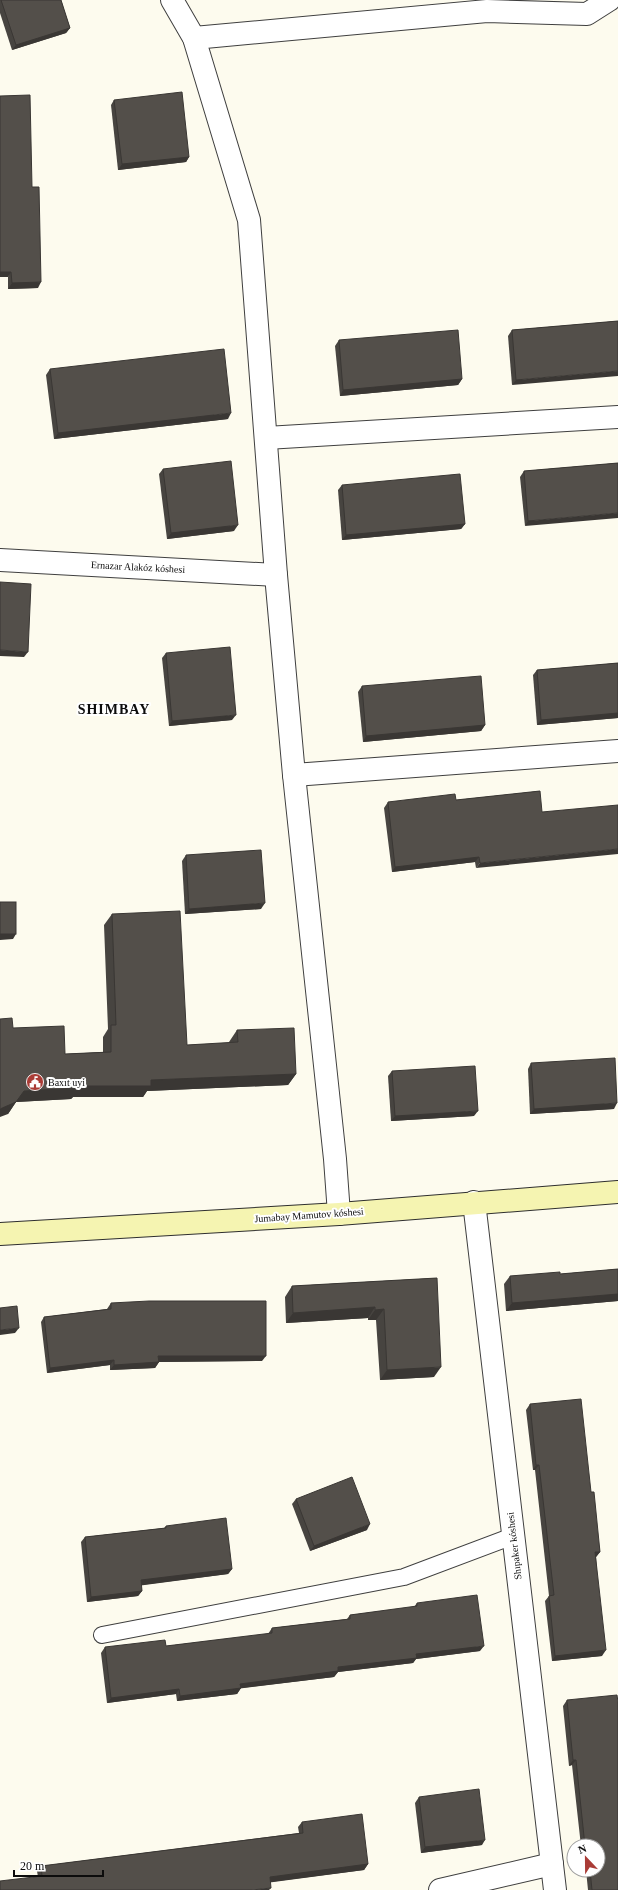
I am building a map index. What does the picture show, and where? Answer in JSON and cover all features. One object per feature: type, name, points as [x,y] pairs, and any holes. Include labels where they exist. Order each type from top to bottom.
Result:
[{"type":"street","points":[[172,0],[194,38],[249,220],[276,575],[294,775],[335,1159],[339,1214]]},
{"type":"street","points":[[194,38],[487,11],[587,14],[609,0]]},
{"type":"street","points":[[266,438],[618,417]]},
{"type":"street","name":"Ernazar Alakóz kóshesi","points":[[0,560],[276,575]]},
{"type":"street","points":[[294,775],[618,750]]},
{"type":"street","name":"Jumabay Mamutov kóshesi","points":[[0,1234],[339,1214],[474,1202],[618,1192]]},
{"type":"street","name":"Shıpaker kóshesi","points":[[474,1202],[555,1890]]},
{"type":"street","points":[[440,1890],[552,1864]]},
{"type":"lane","points":[[102,1635],[404,1577],[513,1536]]},
{"type":"building","points":[[1,0],[61,0],[70,28],[16,45]]},
{"type":"building","points":[[182,92],[189,157],[122,164],[114,100]]},
{"type":"building","points":[[30,95],[32,187],[39,187],[41,282],[12,283],[11,272],[0,272],[0,96]]},
{"type":"building","points":[[618,321],[618,371],[516,380],[512,330]]},
{"type":"building","points":[[458,330],[462,379],[343,390],[339,340]]},
{"type":"building","points":[[224,349],[231,413],[58,433],[50,369]]},
{"type":"building","points":[[231,461],[238,525],[171,533],[163,469]]},
{"type":"building","points":[[618,463],[618,513],[528,521],[524,471]]},
{"type":"building","points":[[460,474],[465,524],[346,535],[342,485]]},
{"type":"building","points":[[0,582],[31,584],[28,652],[0,650]]},
{"type":"building","points":[[230,647],[236,715],[172,721],[166,653]]},
{"type":"building","points":[[618,663],[618,713],[541,720],[537,670]]},
{"type":"building","points":[[481,676],[485,725],[366,736],[362,686]]},
{"type":"building","points":[[540,791],[542,812],[618,805],[618,849],[480,863],[479,857],[395,867],[388,802],[455,794],[456,800]]},
{"type":"building","points":[[261,850],[265,903],[189,909],[186,855]]},
{"type":"building","points":[[0,902],[16,902],[16,934],[0,934]]},
{"type":"building","points":[[180,911],[187,1045],[238,1042],[237,1030],[294,1028],[296,1074],[151,1080],[151,1086],[79,1086],[79,1088],[24,1091],[16,1102],[0,1109],[0,1019],[12,1018],[13,1028],[64,1026],[65,1054],[111,1052],[111,1025],[116,1025],[112,914]]},
{"type":"building","points":[[615,1058],[617,1103],[534,1109],[531,1063]]},
{"type":"building","points":[[475,1066],[478,1111],[395,1116],[392,1071]]},
{"type":"building","points":[[618,1269],[618,1294],[512,1303],[510,1276],[560,1272],[560,1274]]},
{"type":"building","points":[[437,1278],[441,1367],[387,1370],[384,1309],[375,1310],[375,1307],[293,1313],[292,1286]]},
{"type":"building","points":[[149,1301],[266,1301],[266,1356],[158,1356],[159,1362],[114,1365],[114,1360],[50,1368],[44,1317],[111,1309],[111,1303]]},
{"type":"building","points":[[17,1306],[19,1328],[0,1330],[0,1308]]},
{"type":"building","points":[[581,1399],[591,1492],[594,1492],[600,1552],[595,1552],[606,1650],[555,1656],[549,1596],[554,1595],[539,1465],[536,1465],[530,1404]]},
{"type":"building","points":[[352,1477],[370,1524],[314,1546],[296,1499]]},
{"type":"building","points":[[226,1518],[232,1569],[141,1580],[142,1591],[91,1597],[85,1537],[166,1528],[166,1526]]},
{"type":"building","points":[[477,1595],[484,1646],[416,1654],[417,1658],[338,1667],[338,1671],[240,1684],[241,1688],[180,1696],[179,1689],[111,1698],[105,1647],[165,1640],[166,1646],[272,1633],[272,1628],[350,1619],[350,1615],[417,1606],[417,1603]]},
{"type":"building","points":[[617,1695],[618,1890],[592,1890],[591,1878],[606,1878],[606,1838],[584,1838],[576,1760],[573,1760],[567,1700]]},
{"type":"building","points":[[479,1789],[485,1840],[425,1847],[419,1797]]},
{"type":"building","points":[[362,1814],[368,1864],[270,1877],[271,1888],[252,1890],[0,1890],[0,1881],[42,1876],[41,1866],[303,1833],[302,1822]]},
{"type":"place","name":"Baxıt uyi","points":[[35,1082]]},
{"type":"district","name":"SHIMBAY","points":[[114,709]]}]
